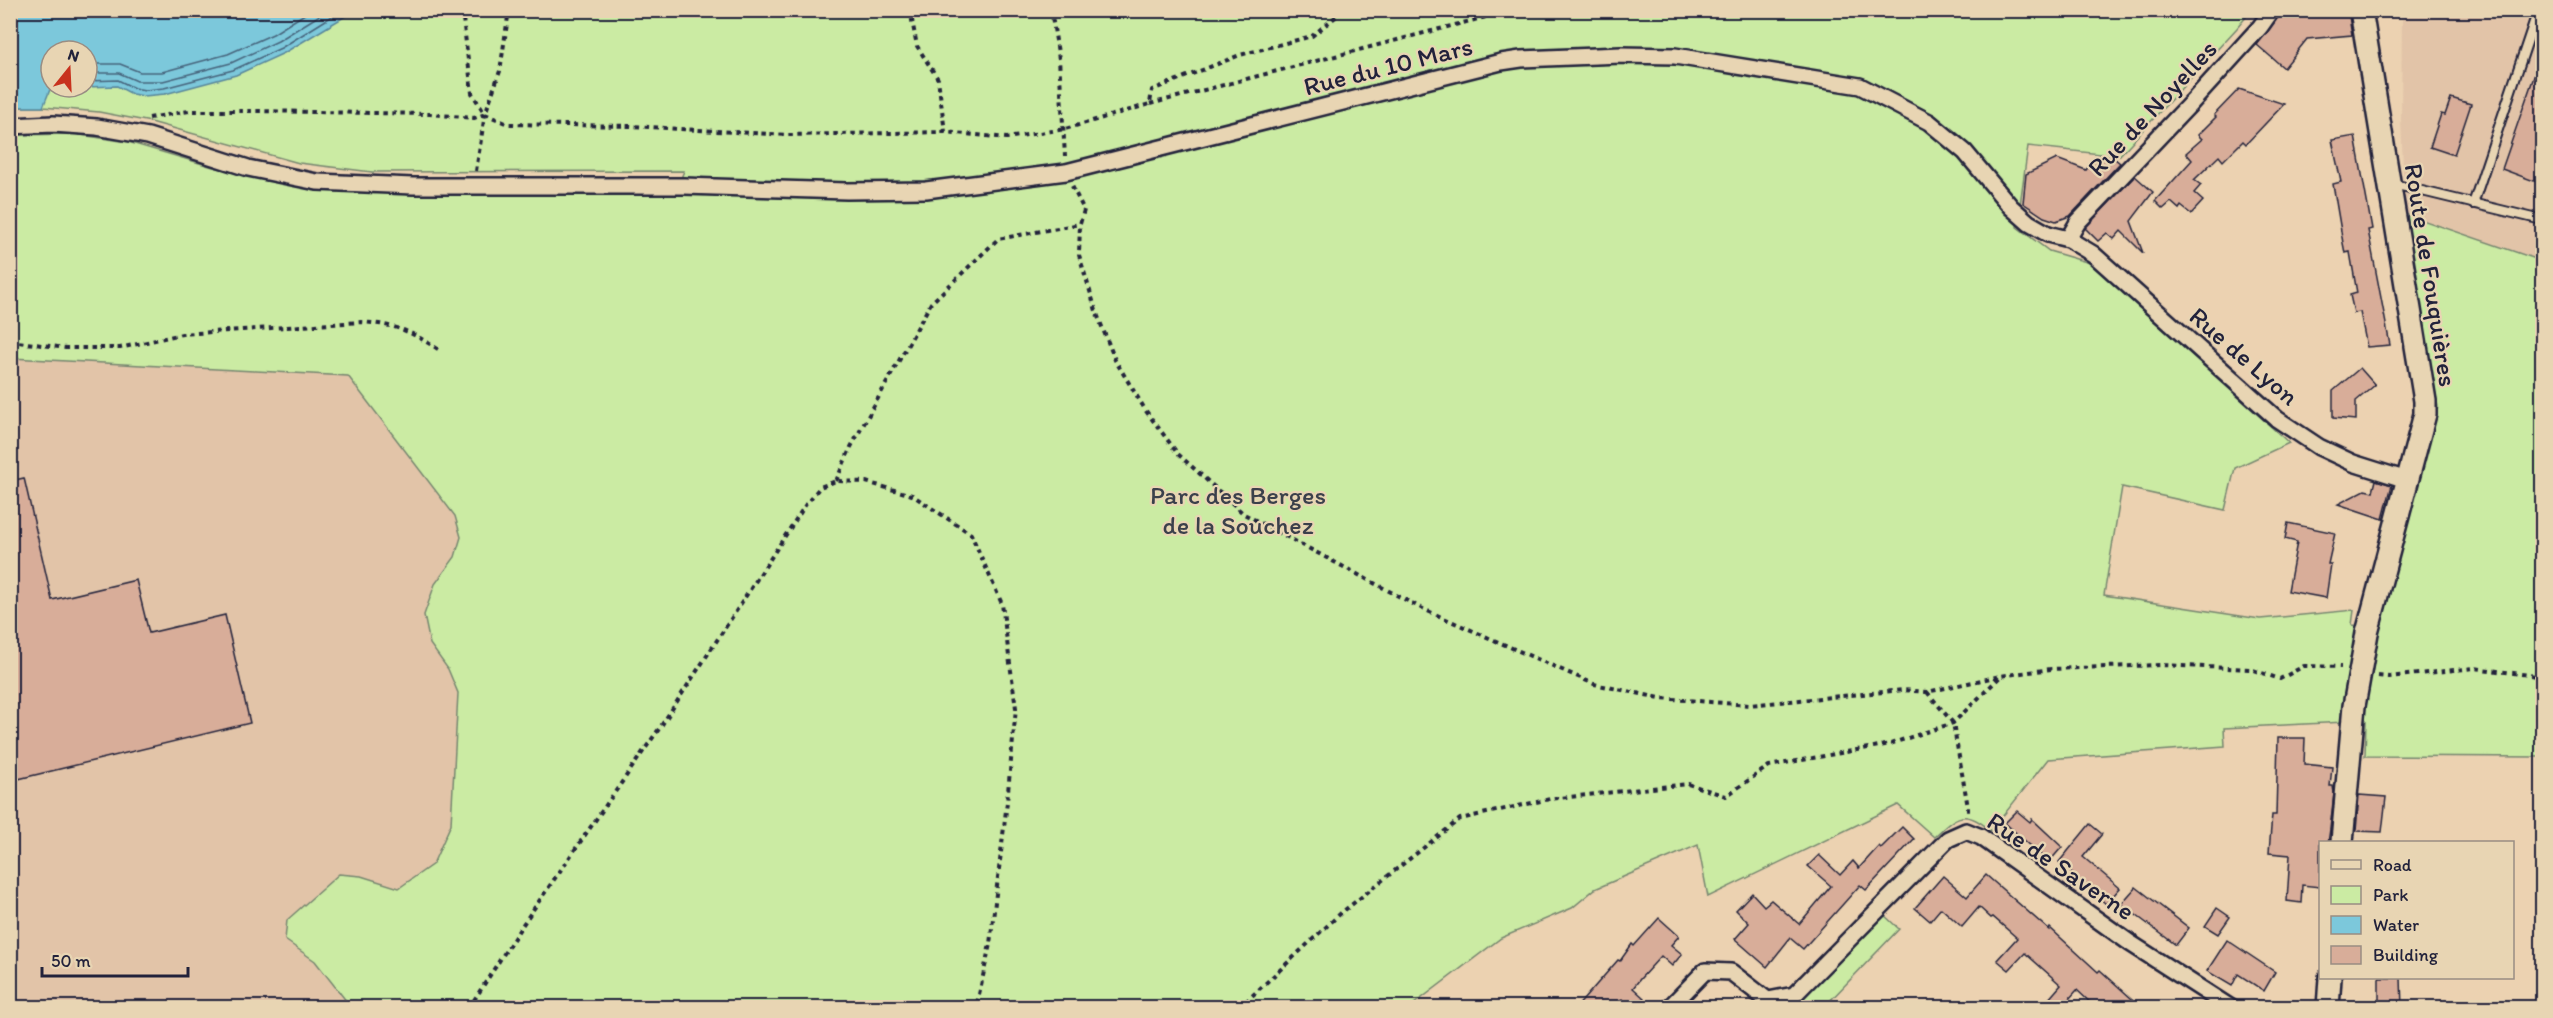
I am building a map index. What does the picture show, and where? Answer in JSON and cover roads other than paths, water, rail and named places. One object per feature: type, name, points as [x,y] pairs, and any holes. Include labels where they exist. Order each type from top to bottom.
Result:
[{"type":"street","name":"Rue de Noyelles","points":[[2068,239],[2078,222],[2192,102],[2260,27],[2272,10]]},
{"type":"street","name":"Route de Fouquières","points":[[2342,841],[2354,706],[2367,633],[2425,414],[2425,401],[2361,10]]},
{"type":"street","name":"Rue du 10 Mars","points":[[10,126],[53,124],[148,136],[248,168],[317,182],[473,187],[684,186],[847,191],[926,190],[1066,172],[1521,59],[1675,56],[1860,86],[1929,122],[1965,152],[2011,207],[2029,223],[2048,234],[2068,239]]},
{"type":"street","name":"Rue de Lyon","points":[[2068,239],[2093,254],[2277,419],[2319,447],[2353,463],[2407,480]]},
{"type":"street","name":"Rue de Saverne","points":[[1772,1004],[1794,994],[1948,839],[1966,831],[1981,837],[2130,943],[2231,1008]]},
{"type":"street","points":[[1669,1008],[1705,970],[1731,972],[1772,1004]]},
{"type":"street","points":[[2328,1008],[2330,979]]},
{"type":"lane","points":[[2473,204],[2538,10]]},
{"type":"lane","points":[[2389,183],[2542,220]]},
{"type":"water","points":[[11,10],[354,11],[284,53],[236,75],[165,94],[144,96],[132,94],[117,86],[99,87],[99,39],[39,39],[39,99],[46,99],[43,107],[11,107]]},
{"type":"park label","name":"Parc des Berges de la Souchez","points":[[1238,510]]}]
